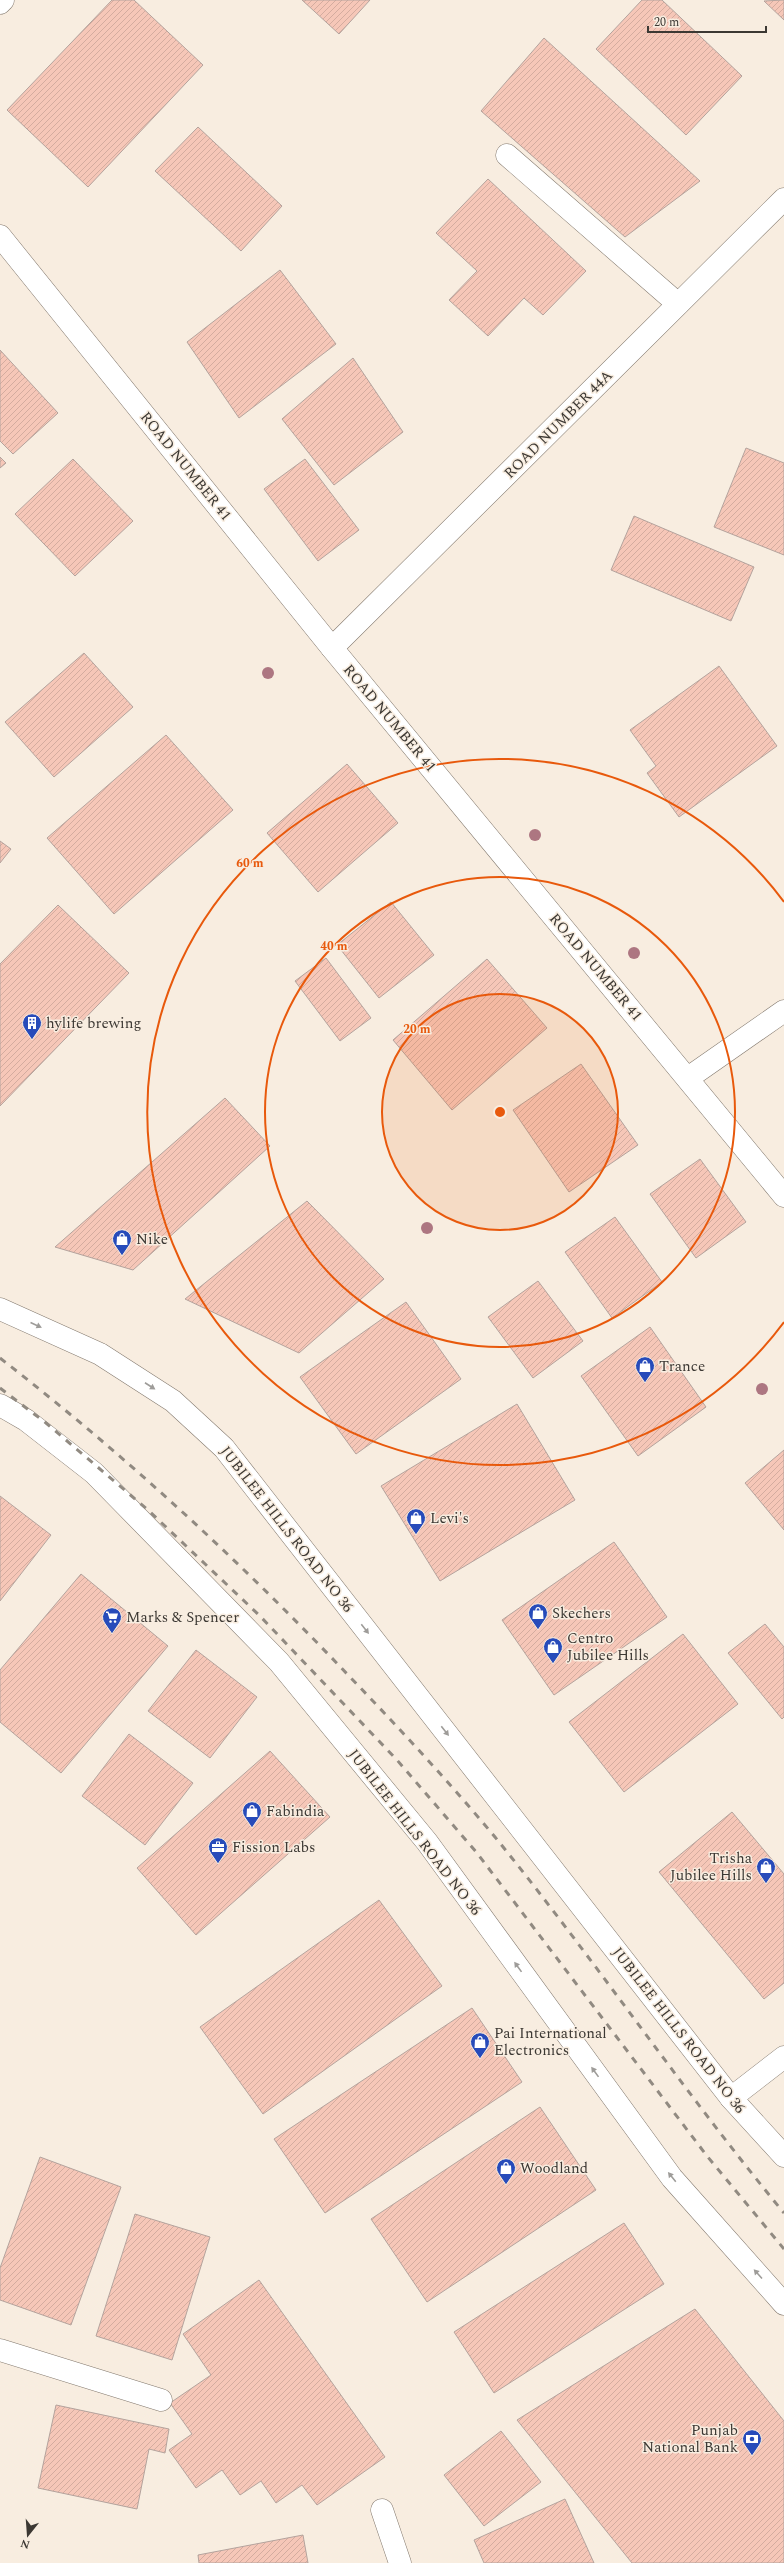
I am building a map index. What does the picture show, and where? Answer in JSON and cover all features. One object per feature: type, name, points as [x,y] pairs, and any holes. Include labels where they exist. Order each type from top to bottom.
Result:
[{"type":"main road","points":[[0,3],[3,0]]},
{"type":"main road","points":[[507,155],[678,304]]},
{"type":"main road","name":"ROAD NUMBER 44A","points":[[332,648],[784,199]]},
{"type":"main road","name":"ROAD NUMBER 41","points":[[0,236],[332,648],[784,1196]]},
{"type":"main road","points":[[688,1078],[784,1011]]},
{"type":"main road","name":"JUBILEE HILLS ROAD NO 36","points":[[0,1309],[100,1354],[173,1401],[224,1448],[730,2098],[784,2156]]},
{"type":"main road","name":"JUBILEE HILLS ROAD NO 36","points":[[0,1405],[26,1420],[94,1473],[279,1662],[427,1842],[672,2178],[784,2304]]},
{"type":"main road","points":[[730,2098],[784,2057]]},
{"type":"main road","points":[[0,2350],[161,2400]]},
{"type":"main road","points":[[382,2510],[400,2563]]},
{"type":"building","points":[[112,0],[134,0],[203,65],[88,187],[7,110]]},
{"type":"building","points":[[302,0],[370,0],[339,34]]},
{"type":"building","points":[[642,0],[662,0],[742,76],[686,135],[596,49]]},
{"type":"building","points":[[784,0],[784,20],[764,1]]},
{"type":"building","points":[[544,38],[700,181],[625,237],[481,111]]},
{"type":"building","points":[[198,127],[282,206],[241,251],[155,171]]},
{"type":"building","points":[[488,179],[586,271],[543,315],[524,298],[488,336],[449,300],[477,271],[436,233]]},
{"type":"building","points":[[280,270],[336,344],[239,418],[187,342]]},
{"type":"building","points":[[0,350],[58,413],[13,454],[0,441]]},
{"type":"building","points":[[353,358],[403,432],[334,485],[282,419]]},
{"type":"building","points":[[746,448],[784,463],[784,555],[714,527]]},
{"type":"building","points":[[0,457],[6,463],[0,468]]},
{"type":"building","points":[[73,459],[133,521],[75,576],[15,514]]},
{"type":"building","points":[[305,459],[359,530],[318,561],[264,489]]},
{"type":"building","points":[[634,516],[754,567],[731,621],[611,570]]},
{"type":"building","points":[[84,653],[133,707],[54,777],[5,722]]},
{"type":"building","points":[[719,666],[777,746],[679,817],[647,773],[656,766],[630,730]]},
{"type":"building","points":[[166,735],[233,810],[114,914],[47,838]]},
{"type":"building","points":[[347,764],[398,823],[318,892],[267,833]]},
{"type":"building","points":[[0,841],[11,849],[0,863]]},
{"type":"building","points":[[391,902],[434,955],[379,998],[337,945]]},
{"type":"building","name":"hylife brewing","points":[[58,905],[129,973],[0,1106],[0,964]]},
{"type":"building","points":[[326,958],[371,1018],[340,1041],[295,981]]},
{"type":"building","points":[[487,959],[547,1028],[452,1110],[393,1040]]},
{"type":"building","points":[[581,1064],[638,1145],[569,1192],[513,1110]]},
{"type":"building","points":[[225,1098],[270,1146],[133,1270],[55,1247]]},
{"type":"building","points":[[700,1159],[746,1222],[696,1258],[650,1194]]},
{"type":"building","points":[[307,1201],[384,1279],[299,1353],[185,1299]]},
{"type":"building","points":[[615,1217],[662,1282],[612,1318],[565,1252]]},
{"type":"building","points":[[538,1281],[583,1341],[533,1378],[488,1317]]},
{"type":"building","points":[[406,1302],[461,1379],[356,1454],[300,1377]]},
{"type":"building","points":[[650,1327],[706,1407],[638,1456],[581,1376]]},
{"type":"building","points":[[517,1404],[575,1500],[440,1581],[381,1486]]},
{"type":"building","points":[[784,1450],[784,1530],[745,1483]]},
{"type":"building","points":[[0,1496],[51,1535],[0,1601]]},
{"type":"building","points":[[614,1542],[667,1617],[554,1695],[502,1620]]},
{"type":"building","points":[[81,1574],[168,1646],[61,1773],[0,1722],[0,1670]]},
{"type":"building","points":[[765,1624],[784,1647],[784,1717],[782,1719],[728,1653]]},
{"type":"building","points":[[683,1634],[738,1704],[624,1792],[569,1722]]},
{"type":"building","points":[[196,1650],[257,1697],[210,1758],[148,1711]]},
{"type":"building","points":[[129,1734],[193,1783],[145,1845],[82,1796]]},
{"type":"building","points":[[270,1751],[330,1817],[196,1935],[137,1868]]},
{"type":"building","points":[[732,1812],[784,1874],[784,1983],[764,1999],[659,1872]]},
{"type":"building","points":[[379,1900],[442,1986],[263,2114],[200,2027]]},
{"type":"building","points":[[472,2008],[522,2082],[325,2213],[274,2139]]},
{"type":"building","points":[[540,2107],[596,2190],[427,2302],[371,2219]]},
{"type":"building","points":[[40,2157],[121,2187],[71,2325],[0,2300],[0,2268]]},
{"type":"building","points":[[135,2214],[210,2237],[172,2360],[96,2336]]},
{"type":"building","points":[[624,2223],[664,2284],[494,2393],[454,2332]]},
{"type":"building","points":[[259,2280],[385,2457],[317,2505],[302,2485],[276,2503],[261,2481],[240,2495],[222,2470],[196,2488],[169,2450],[192,2434],[170,2403],[211,2375],[183,2334]]},
{"type":"building","points":[[695,2309],[784,2421],[784,2563],[632,2563],[517,2420]]},
{"type":"building","points":[[56,2405],[169,2429],[165,2453],[149,2449],[137,2509],[38,2488]]},
{"type":"building","points":[[501,2431],[541,2482],[484,2526],[444,2475]]},
{"type":"building","points":[[565,2499],[594,2563],[484,2563],[474,2540]]},
{"type":"building","points":[[303,2535],[308,2563],[199,2563],[198,2555]]},
{"type":"railway","points":[[0,1358],[47,1395],[137,1471],[224,1551],[309,1634],[424,1756],[495,1837],[532,1883],[710,2120],[784,2213]]},
{"type":"railway","points":[[0,1388],[46,1423],[148,1510],[260,1616],[397,1760],[477,1853],[707,2156],[784,2249]]},
{"type":"place","name":"hylife brewing","points":[[32,1040]]},
{"type":"place","name":"Nike","points":[[122,1256]]},
{"type":"place","name":"Trance","points":[[645,1383]]},
{"type":"place","name":"Levi's","points":[[416,1535]]},
{"type":"place","name":"Skechers","points":[[538,1630]]},
{"type":"place","name":"Marks & Spencer","points":[[112,1634]]},
{"type":"place","name":"Centro Jubilee Hills","points":[[553,1664]]},
{"type":"place","name":"Fabindia","points":[[252,1828]]},
{"type":"place","name":"Fission Labs","points":[[218,1864]]},
{"type":"place","name":"Trisha Jubilee Hills","points":[[766,1884]]},
{"type":"place","name":"Pai International Electronics","points":[[480,2059]]},
{"type":"place","name":"Woodland","points":[[506,2185]]},
{"type":"place","name":"Punjab National Bank","points":[[752,2456]]}]
